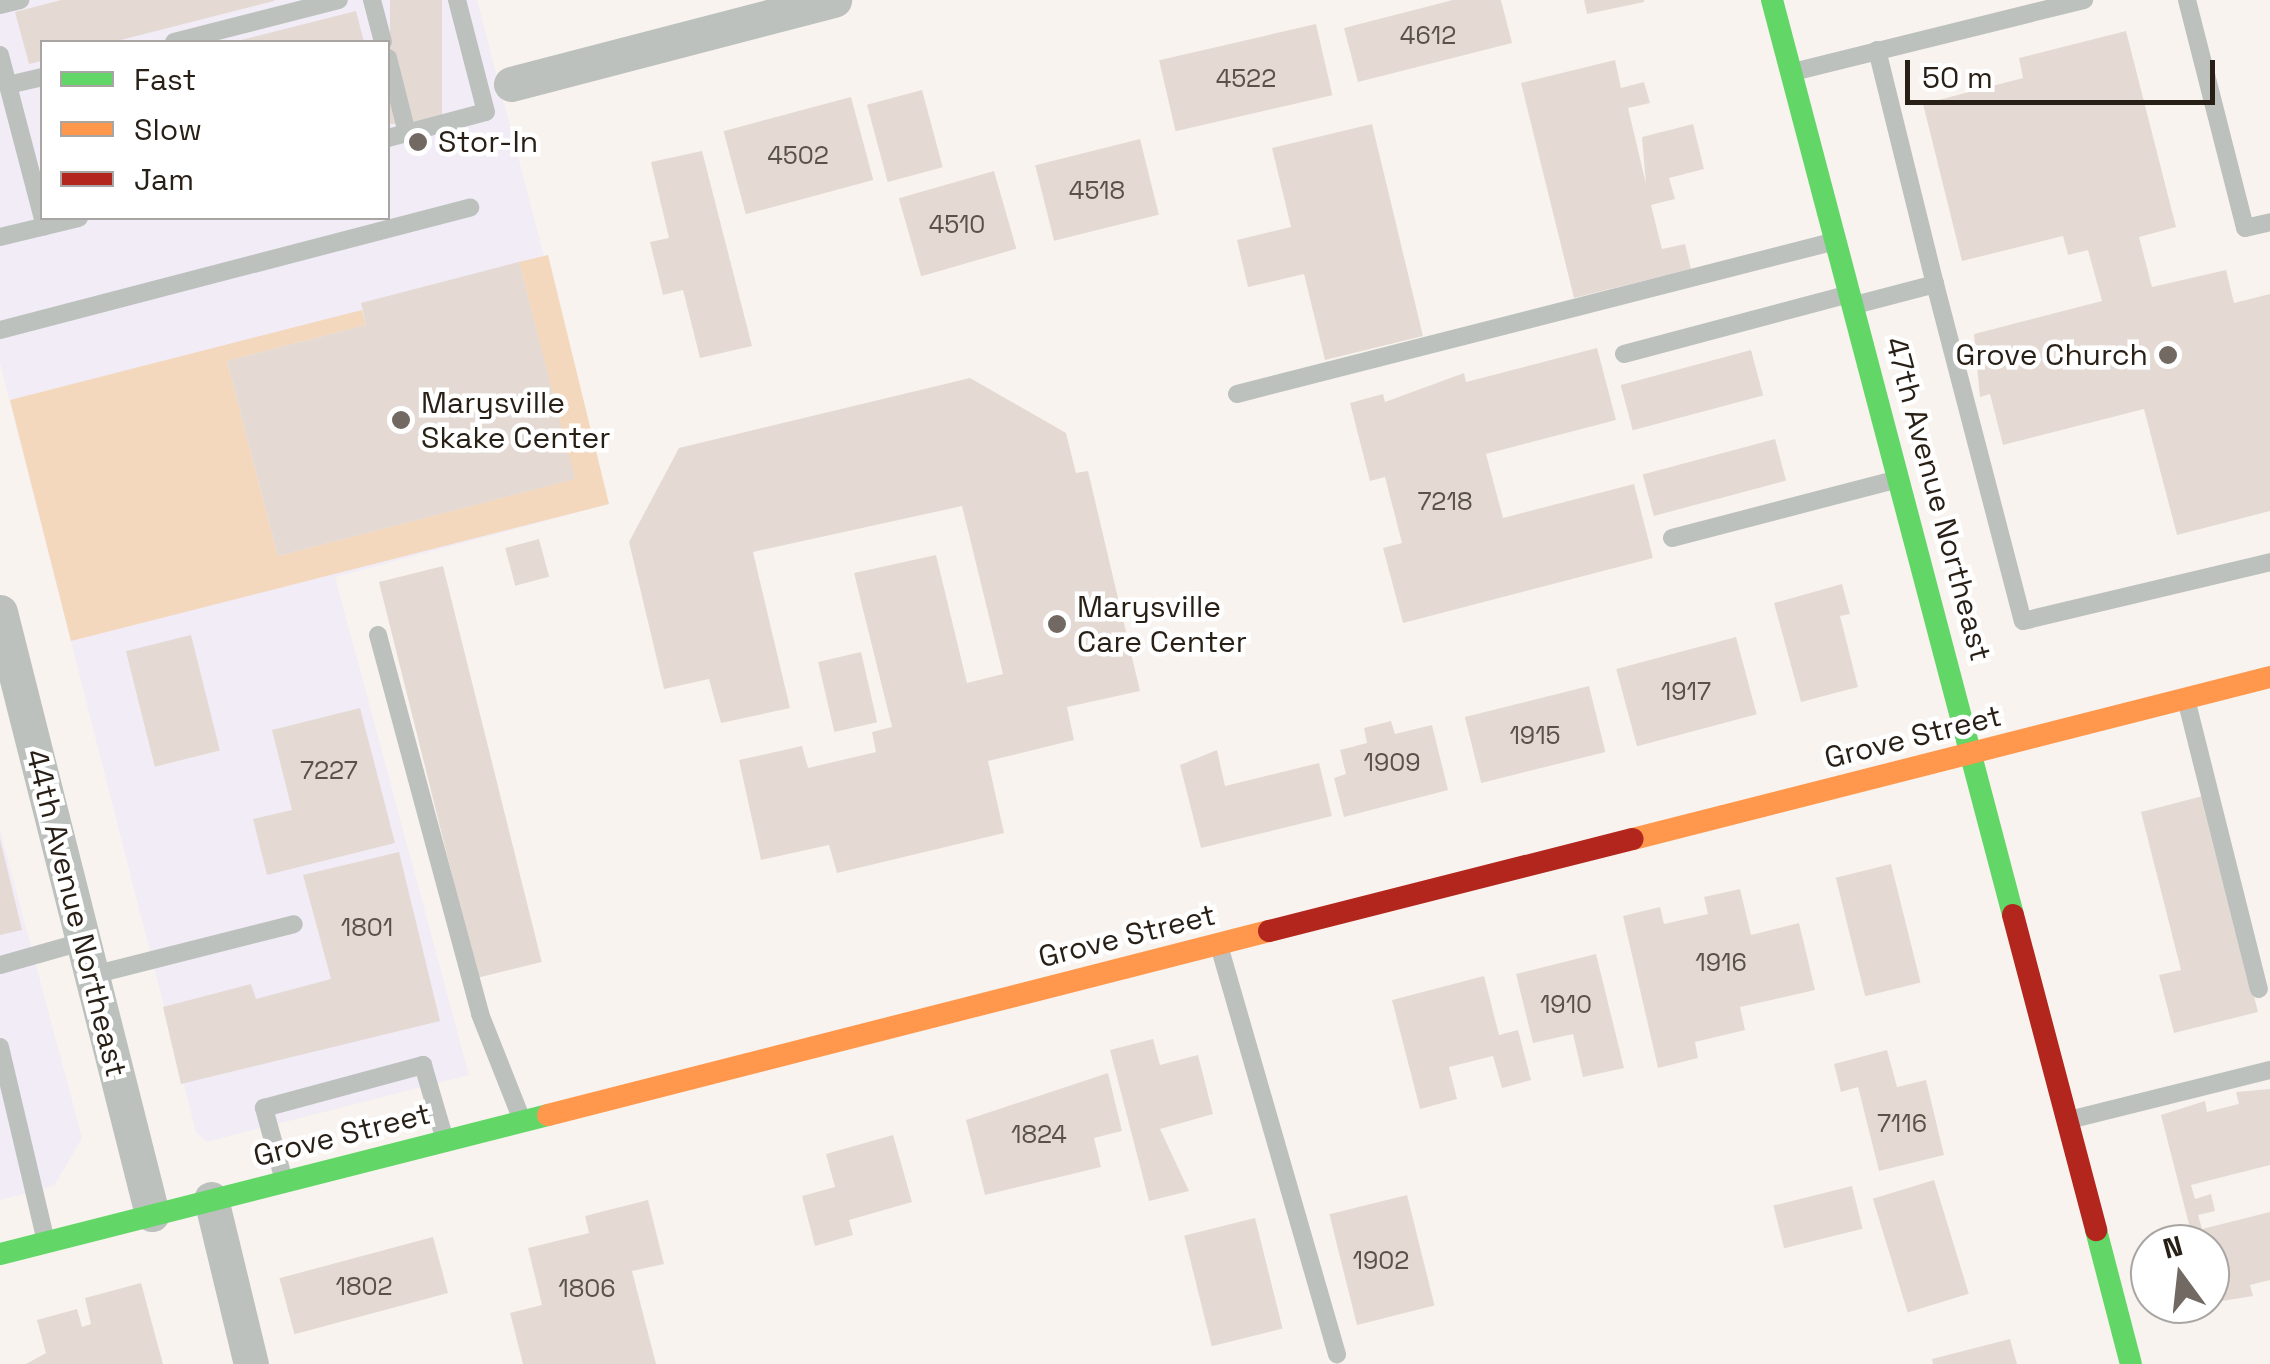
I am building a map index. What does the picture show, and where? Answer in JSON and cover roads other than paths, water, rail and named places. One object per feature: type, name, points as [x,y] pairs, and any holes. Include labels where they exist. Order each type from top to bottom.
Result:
[{"type":"street","points":[[511,84],[834,0]]},
{"type":"street","name":"47th Avenue Northeast","points":[[1772,0],[1976,752],[2131,1364]]},
{"type":"street","name":"44th Avenue Northeast","points":[[0,612],[152,1214]]},
{"type":"street","name":"Grove Street","points":[[0,1254],[2270,677]]},
{"type":"street","points":[[212,1199],[251,1364]]},
{"type":"lane","points":[[0,5],[20,0]]},
{"type":"lane","points":[[182,40],[339,0]]},
{"type":"lane","points":[[372,0],[383,40]]},
{"type":"lane","points":[[390,137],[486,112],[457,0]]},
{"type":"lane","points":[[1791,72],[2084,0]]},
{"type":"lane","points":[[2187,0],[2244,228],[2270,222]]},
{"type":"lane","points":[[1877,50],[1934,284],[2024,620],[2270,562]]},
{"type":"lane","points":[[0,55],[35,158],[40,192]]},
{"type":"lane","points":[[390,70],[407,133]]},
{"type":"lane","points":[[8,86],[40,77]]},
{"type":"lane","points":[[0,330],[470,208]]},
{"type":"lane","points":[[44,220],[45,226]]},
{"type":"lane","points":[[0,237],[70,220]]},
{"type":"lane","points":[[1237,394],[1837,241]]},
{"type":"lane","points":[[1624,354],[1853,299],[1934,284]]},
{"type":"lane","points":[[1672,538],[1902,478]]},
{"type":"lane","points":[[378,634],[480,1014],[522,1120]]},
{"type":"lane","points":[[2186,699],[2259,989]]},
{"type":"lane","points":[[0,965],[89,958],[294,924]]},
{"type":"lane","points":[[1218,944],[1336,1354]]},
{"type":"lane","points":[[0,1048],[46,1242]]},
{"type":"lane","points":[[284,1181],[264,1108],[423,1065],[446,1140]]},
{"type":"lane","points":[[2069,1120],[2270,1070]]},
{"type":"place","name":"Stor-In","points":[[418,142]]},
{"type":"place","name":"Grove Church","points":[[2168,355]]},
{"type":"place","name":"Marysville Skake Center","points":[[401,420]]},
{"type":"place","name":"Marysville Care Center","points":[[1057,624]]}]
